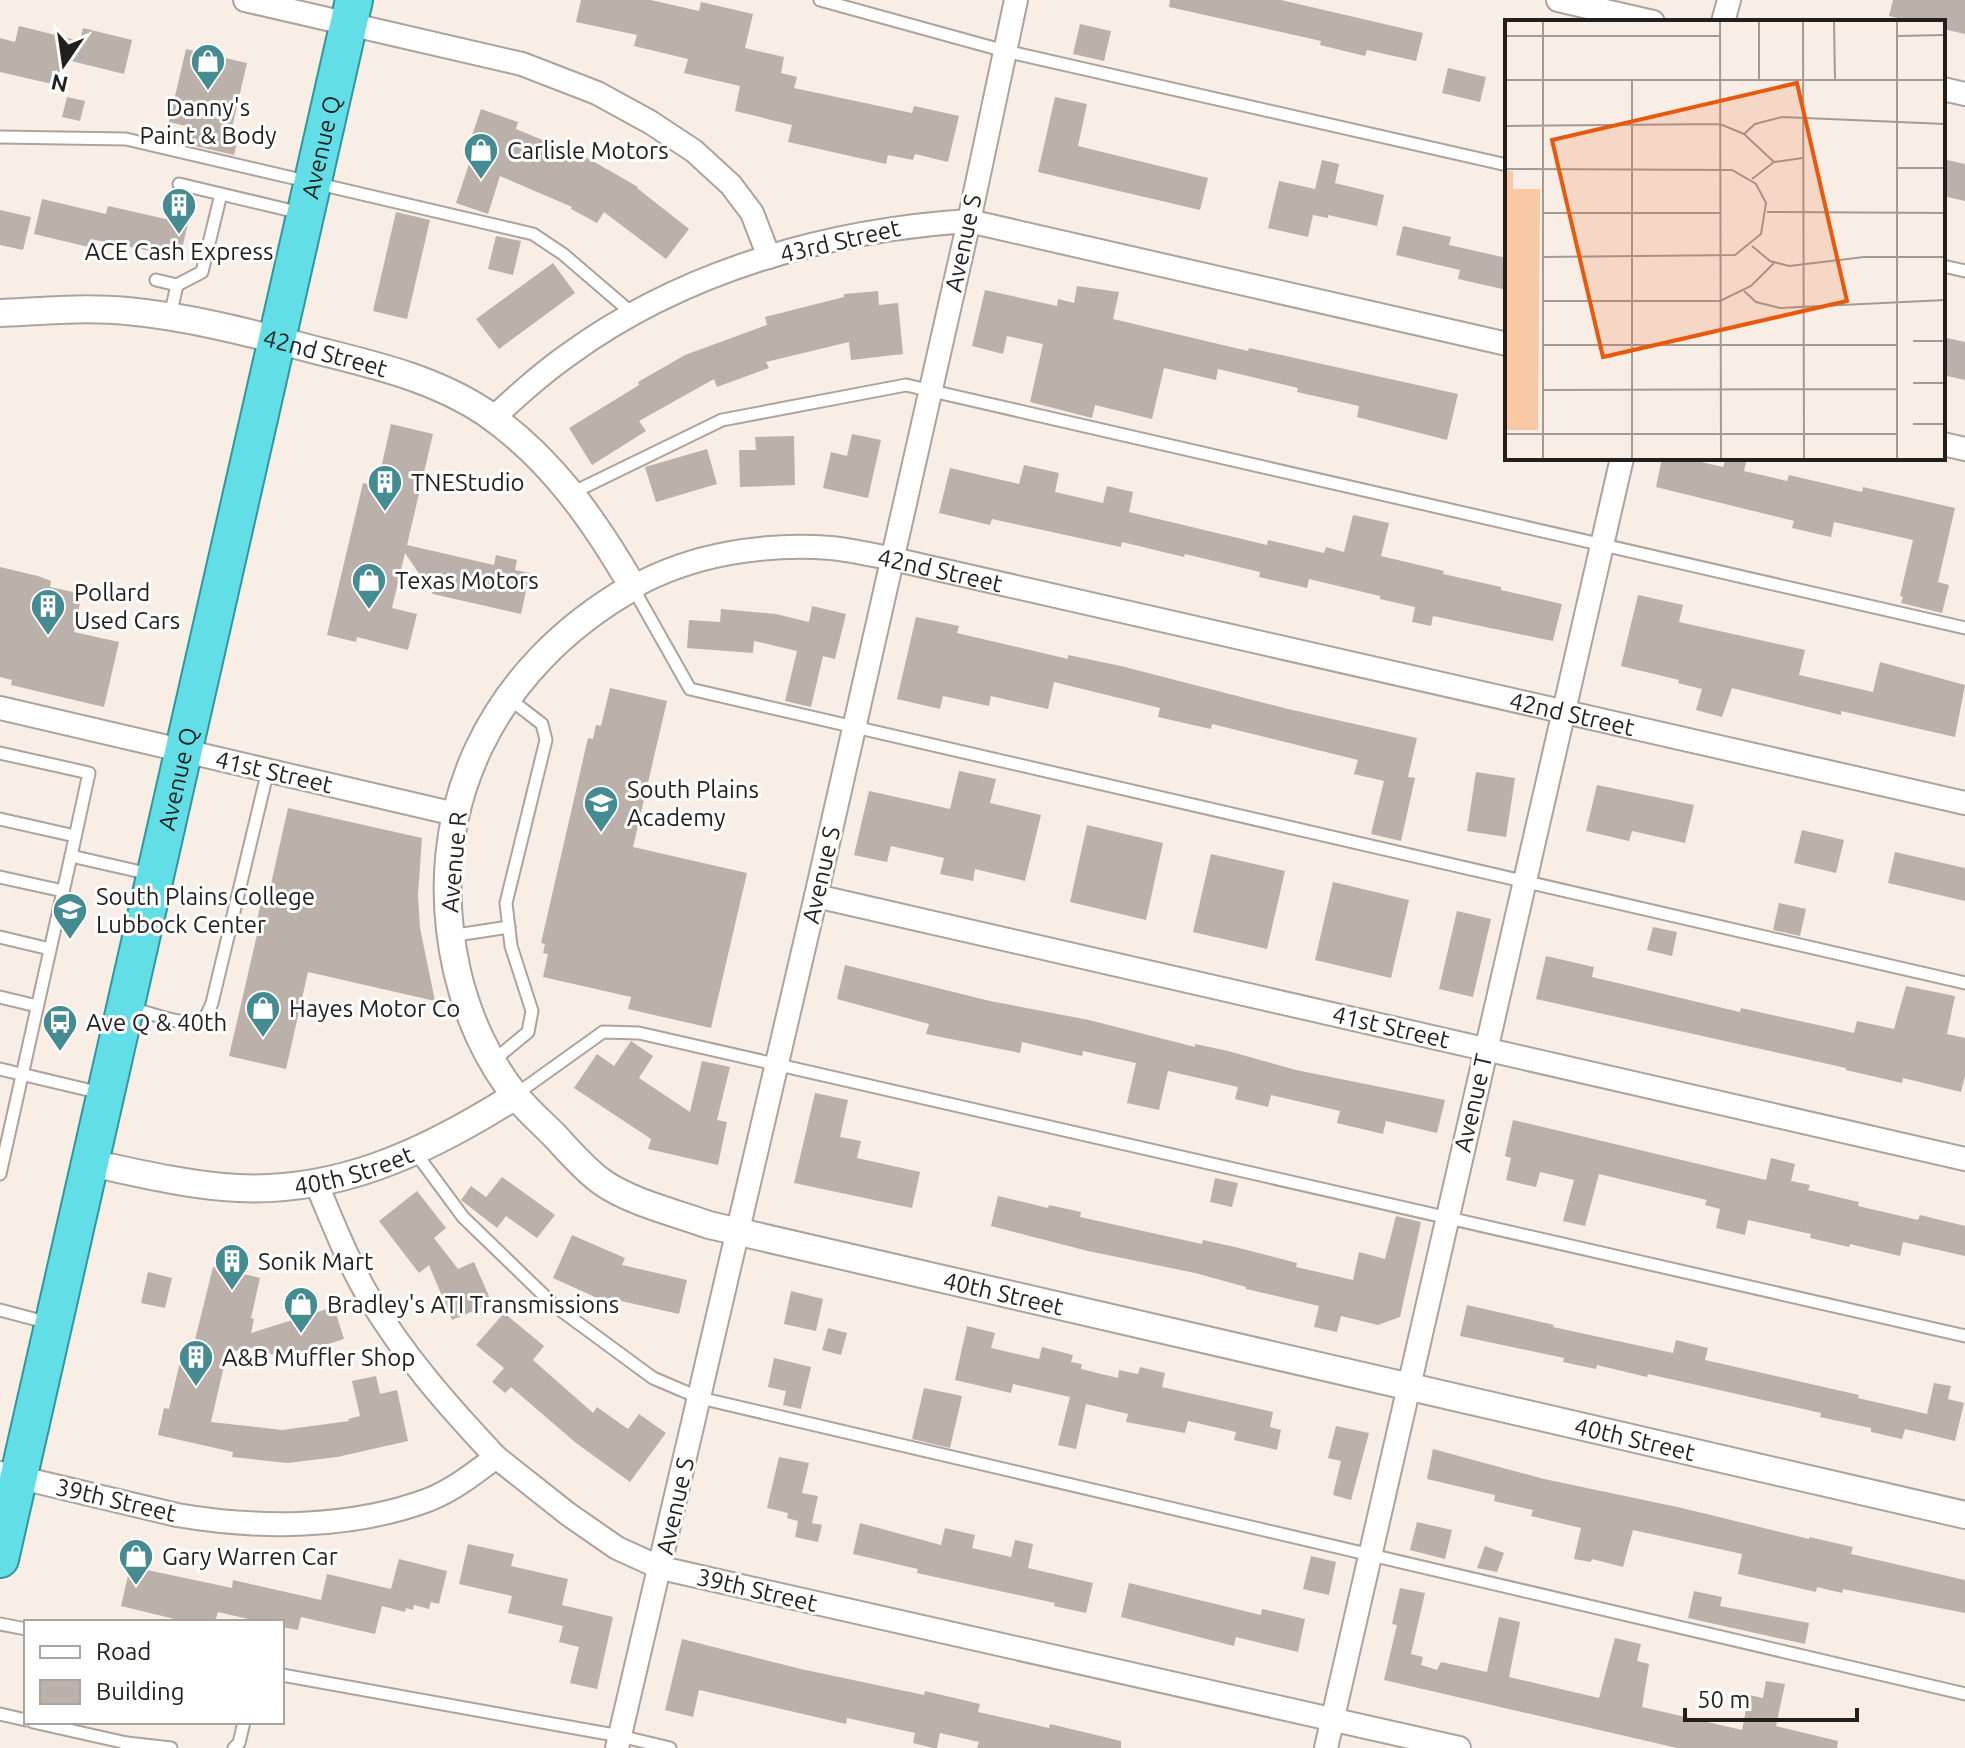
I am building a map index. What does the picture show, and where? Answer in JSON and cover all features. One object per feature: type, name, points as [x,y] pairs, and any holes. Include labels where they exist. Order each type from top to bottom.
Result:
[{"type":"highway","name":"Avenue Q","points":[[0,1559],[9,1475],[54,1324],[351,12]]},
{"type":"street","name":"43rd Street","points":[[245,0],[351,12],[522,64],[597,93],[694,151],[731,185],[752,213],[769,257],[829,240],[897,227],[969,221],[1505,344]]},
{"type":"street","name":"Avenue S","points":[[618,1742],[855,726],[1016,0]]},
{"type":"street","points":[[1558,0],[1644,20]]},
{"type":"street","points":[[1724,20],[1729,0]]},
{"type":"street","points":[[1945,89],[1965,94]]},
{"type":"street","points":[[493,418],[569,354],[633,314],[708,279],[769,257]]},
{"type":"street","name":"42nd Street","points":[[0,313],[86,309],[170,317],[383,367],[442,388],[493,418],[562,479],[601,532],[633,587],[651,577],[713,556],[776,547],[833,548],[893,559],[1965,803]]},
{"type":"street","points":[[1945,444],[1965,449]]},
{"type":"street","name":"Avenue T","points":[[1326,1748],[1622,460]]},
{"type":"street","name":"Avenue R","points":[[515,1096],[493,1061],[463,996],[449,936],[446,889],[455,814],[483,738],[507,697],[540,656],[607,602],[633,587]]},
{"type":"street","name":"41st Street","points":[[0,708],[455,814]]},
{"type":"street","name":"41st Street","points":[[816,896],[1965,1159]]},
{"type":"street","name":"40th Street","points":[[90,1163],[224,1187],[316,1183],[375,1169],[415,1152],[515,1096],[605,1184],[644,1202],[709,1225],[1965,1515]]},
{"type":"street","points":[[316,1183],[366,1293],[383,1319],[409,1358],[448,1406],[496,1457]]},
{"type":"street","name":"39th Street","points":[[9,1475],[206,1520],[284,1524],[341,1519],[428,1500],[469,1478],[496,1457],[617,1548],[661,1568],[1459,1748]]},
{"type":"lane","points":[[820,0],[1005,51],[1505,165]]},
{"type":"lane","points":[[0,137],[126,139],[309,198]]},
{"type":"lane","points":[[179,184],[221,194],[309,198],[533,234],[563,254],[633,314]]},
{"type":"lane","points":[[156,280],[177,285],[202,272],[221,194]]},
{"type":"lane","points":[[1945,266],[1965,271]]},
{"type":"lane","points":[[170,317],[177,285]]},
{"type":"lane","points":[[572,493],[722,420],[906,385],[1965,628]]},
{"type":"lane","points":[[633,587],[690,689],[1965,983]]},
{"type":"lane","points":[[493,1061],[528,1032],[532,1011],[511,946],[506,903],[546,740],[542,724],[507,697]]},
{"type":"lane","points":[[0,753],[89,773],[21,1075],[6,1118],[0,1174]]},
{"type":"lane","points":[[126,1006],[183,1022],[198,1022],[206,1016],[212,1003],[268,770]]},
{"type":"lane","points":[[0,819],[75,836]]},
{"type":"lane","points":[[71,856],[156,876]]},
{"type":"lane","points":[[0,877],[63,891]]},
{"type":"lane","points":[[449,936],[509,927]]},
{"type":"lane","points":[[0,937],[50,949]]},
{"type":"lane","points":[[0,997],[37,1006]]},
{"type":"lane","points":[[515,1096],[603,1032],[639,1033],[1965,1336]]},
{"type":"lane","points":[[0,1069],[106,1095]]},
{"type":"lane","points":[[415,1152],[463,1217],[555,1306],[653,1378],[700,1398],[1965,1694]]},
{"type":"lane","points":[[0,1310],[54,1324]]},
{"type":"lane","points":[[0,1624],[24,1629]]},
{"type":"lane","points":[[284,1675],[618,1742],[670,1748]]},
{"type":"lane","points":[[0,1714],[24,1720]]},
{"type":"lane","points":[[41,1724],[126,1746],[171,1748]]},
{"type":"lane","points":[[234,1748],[239,1743],[244,1724]]},
{"type":"building","points":[[581,0],[651,0],[699,11],[701,2],[753,14],[745,48],[784,57],[781,73],[797,77],[794,88],[912,113],[914,106],[959,116],[948,162],[915,154],[913,160],[888,155],[886,164],[788,142],[792,125],[735,111],[740,86],[684,73],[688,59],[634,46],[637,35],[576,22]]},
{"type":"building","points":[[1170,0],[1281,0],[1423,33],[1416,61],[1367,50],[1365,56],[1320,45],[1321,41],[1169,7]]},
{"type":"building","points":[[1893,0],[1965,0],[1965,34],[1945,29],[1945,20],[1906,20],[1889,16]]},
{"type":"building","points":[[1080,24],[1111,31],[1104,61],[1073,54]]},
{"type":"building","points":[[19,26],[80,41],[83,28],[132,40],[124,74],[67,60],[61,86],[0,72],[0,38],[15,42]]},
{"type":"building","name":"Danny's Paint & Body","points":[[186,49],[247,63],[230,136],[238,138],[234,155],[186,144],[190,127],[169,122]]},
{"type":"building","points":[[1448,68],[1486,77],[1480,102],[1442,93]]},
{"type":"building","points":[[67,97],[85,101],[80,121],[62,117]]},
{"type":"building","points":[[1055,97],[1087,104],[1078,146],[1208,178],[1200,210],[1038,172]]},
{"type":"building","points":[[481,109],[518,122],[516,129],[591,160],[638,187],[689,229],[666,259],[604,212],[597,223],[572,207],[500,176],[488,214],[456,203],[471,158],[465,156]]},
{"type":"building","points":[[1945,159],[1965,164],[1965,201],[1945,196]]},
{"type":"building","points":[[1322,160],[1339,164],[1335,183],[1384,195],[1377,226],[1328,215],[1328,218],[1313,215],[1308,237],[1268,228],[1279,181],[1315,189]]},
{"type":"building","points":[[42,199],[106,214],[108,206],[188,224],[180,257],[91,239],[89,247],[34,234]]},
{"type":"building","points":[[0,210],[31,217],[23,250],[0,245]]},
{"type":"building","points":[[396,212],[430,220],[407,319],[373,311]]},
{"type":"building","points":[[1403,226],[1451,237],[1449,245],[1505,258],[1505,290],[1458,279],[1460,270],[1396,255]]},
{"type":"building","points":[[496,236],[521,241],[513,275],[488,269]]},
{"type":"building","points":[[553,263],[575,293],[499,349],[476,319]]},
{"type":"building","points":[[1077,286],[1119,292],[1113,319],[1248,351],[1249,348],[1458,394],[1447,440],[1357,417],[1359,406],[1218,369],[1216,380],[1164,368],[1152,419],[1095,405],[1092,418],[1030,402],[1043,344],[1007,336],[1003,354],[972,346],[985,290],[1057,306],[1058,299],[1074,303]]},
{"type":"building","points":[[878,291],[879,305],[898,303],[903,354],[851,360],[849,342],[766,362],[769,368],[717,387],[714,379],[639,421],[646,431],[592,465],[569,428],[685,355],[767,325],[765,317],[844,297],[844,294]]},
{"type":"building","points":[[1947,338],[1965,342],[1965,380],[1945,375]]},
{"type":"building","points":[[391,424],[433,434],[407,545],[494,565],[496,555],[517,560],[515,570],[530,573],[521,614],[433,594],[405,553],[392,608],[417,614],[408,650],[357,637],[356,642],[327,635],[363,483],[377,486]]},
{"type":"building","points":[[852,434],[881,440],[868,498],[823,488],[831,452],[847,456]]},
{"type":"building","points":[[794,436],[795,485],[740,487],[739,450],[756,450],[755,437]]},
{"type":"building","points":[[707,449],[717,484],[656,502],[645,467]]},
{"type":"building","points":[[1662,460],[1692,460],[1723,467],[1725,460],[1747,460],[1744,471],[1787,481],[1789,475],[1862,492],[1863,487],[1955,508],[1938,582],[1949,585],[1942,613],[1901,603],[1913,540],[1834,522],[1831,537],[1792,528],[1794,521],[1656,487]]},
{"type":"building","points":[[1024,465],[1059,473],[1055,492],[1103,503],[1107,486],[1133,492],[1129,512],[1267,545],[1268,540],[1324,553],[1326,547],[1344,552],[1353,515],[1389,523],[1381,556],[1562,604],[1553,641],[1433,616],[1431,626],[1412,622],[1415,607],[1309,579],[1307,588],[1259,577],[1260,572],[1185,554],[1184,557],[1122,542],[1121,547],[992,519],[990,525],[939,513],[950,468],[1019,484]]},
{"type":"building","name":"Pollard Used Cars","points":[[0,567],[51,581],[50,587],[82,594],[74,632],[119,642],[104,707],[11,685],[12,680],[0,677]]},
{"type":"building","points":[[1638,595],[1683,605],[1679,622],[1805,650],[1799,675],[1873,692],[1880,662],[1965,685],[1955,737],[1841,711],[1841,715],[1732,688],[1722,717],[1696,710],[1702,689],[1621,666]]},
{"type":"building","points":[[812,606],[846,614],[835,659],[823,656],[811,707],[785,701],[797,651],[754,641],[753,653],[687,648],[689,620],[720,622],[721,609],[776,614],[809,622]]},
{"type":"building","points":[[916,617],[959,626],[957,633],[1068,659],[1068,655],[1121,666],[1417,738],[1408,777],[1415,778],[1401,841],[1371,834],[1384,781],[1354,774],[1358,760],[1212,724],[1211,729],[1158,717],[1160,708],[1054,682],[1048,709],[991,696],[989,706],[943,696],[940,709],[897,699]]},
{"type":"building","points":[[610,688],[667,701],[633,847],[747,873],[711,1028],[628,1009],[631,997],[543,977],[548,954],[543,953],[545,944],[541,943],[588,738],[593,739],[596,725],[601,726]]},
{"type":"building","points":[[959,771],[996,779],[990,803],[1041,815],[1025,881],[975,869],[973,881],[940,874],[944,858],[891,846],[887,862],[854,855],[869,791],[950,809]]},
{"type":"building","points":[[1476,772],[1515,778],[1506,837],[1467,831]]},
{"type":"building","points":[[1597,785],[1694,805],[1685,843],[1632,831],[1629,841],[1586,831]]},
{"type":"building","points":[[288,808],[422,838],[418,895],[420,928],[435,1001],[308,972],[286,1069],[229,1056],[259,926],[256,925],[263,892],[269,893]]},
{"type":"building","points":[[1087,825],[1163,843],[1146,920],[1070,902]]},
{"type":"building","points":[[1802,830],[1844,840],[1836,873],[1794,863]]},
{"type":"building","points":[[1895,852],[1965,868],[1965,901],[1888,883]]},
{"type":"building","points":[[1211,854],[1285,871],[1267,949],[1193,932]]},
{"type":"building","points":[[1333,882],[1409,900],[1391,978],[1315,960]]},
{"type":"building","points":[[1779,903],[1806,909],[1800,936],[1773,930]]},
{"type":"building","points":[[1457,911],[1491,919],[1473,997],[1439,989]]},
{"type":"building","points":[[1653,927],[1677,932],[1672,956],[1647,950]]},
{"type":"building","points":[[1546,956],[1594,967],[1592,977],[1740,1012],[1741,1008],[1854,1033],[1857,1021],[1894,1029],[1906,986],[1955,996],[1947,1034],[1965,1038],[1965,1076],[1961,1092],[1903,1078],[1902,1083],[1536,999]]},
{"type":"building","points":[[845,965],[990,1001],[1089,1020],[1195,1047],[1195,1044],[1228,1051],[1296,1070],[1445,1100],[1437,1133],[1386,1121],[1383,1134],[1337,1123],[1340,1111],[1271,1095],[1268,1107],[1235,1099],[1238,1087],[1168,1071],[1159,1110],[1127,1103],[1136,1063],[1083,1051],[1082,1056],[1022,1042],[1020,1053],[926,1034],[929,1024],[837,999]]},
{"type":"building","points":[[631,1041],[653,1056],[639,1078],[690,1112],[702,1061],[730,1067],[717,1120],[727,1122],[718,1165],[648,1149],[651,1139],[574,1088],[597,1054],[614,1066]]},
{"type":"building","points":[[815,1093],[848,1100],[840,1137],[861,1141],[857,1158],[920,1172],[912,1208],[794,1183]]},
{"type":"building","points":[[1513,1120],[1766,1180],[1771,1158],[1795,1164],[1791,1181],[1810,1185],[1808,1190],[1918,1220],[1920,1215],[1965,1226],[1965,1256],[1903,1242],[1900,1256],[1810,1238],[1811,1234],[1748,1220],[1745,1235],[1716,1228],[1720,1209],[1705,1205],[1707,1200],[1599,1174],[1585,1226],[1563,1221],[1574,1180],[1540,1172],[1536,1187],[1506,1180],[1511,1158],[1505,1156]]},
{"type":"building","points":[[502,1177],[555,1215],[537,1238],[506,1216],[497,1228],[461,1200],[471,1186],[486,1197]]},
{"type":"building","points":[[1215,1178],[1238,1183],[1232,1207],[1210,1202]]},
{"type":"building","points":[[417,1191],[446,1228],[434,1238],[458,1269],[474,1262],[492,1303],[452,1320],[429,1265],[419,1273],[379,1221]]},
{"type":"building","points":[[998,1196],[1081,1212],[1080,1217],[1202,1244],[1203,1240],[1235,1247],[1297,1263],[1296,1267],[1353,1280],[1359,1252],[1385,1259],[1396,1216],[1421,1222],[1400,1317],[1378,1325],[1341,1316],[1337,1332],[1314,1327],[1319,1306],[1195,1273],[1088,1251],[991,1226]]},
{"type":"building","points":[[572,1235],[625,1258],[622,1265],[687,1280],[679,1314],[608,1298],[606,1302],[553,1278]]},
{"type":"building","points":[[213,1267],[260,1278],[251,1318],[254,1319],[251,1333],[334,1307],[344,1339],[284,1358],[248,1347],[246,1353],[228,1349],[211,1422],[282,1430],[349,1421],[360,1416],[352,1381],[376,1376],[380,1394],[397,1390],[408,1441],[337,1457],[287,1463],[232,1457],[233,1452],[158,1435],[164,1408],[169,1409],[181,1358],[190,1360]]},
{"type":"building","points":[[148,1272],[172,1278],[165,1308],[141,1303]]},
{"type":"building","points":[[791,1291],[823,1299],[816,1331],[784,1324]]},
{"type":"building","points":[[1467,1305],[1673,1353],[1676,1340],[1708,1348],[1705,1360],[1927,1414],[1934,1383],[1951,1386],[1948,1399],[1964,1403],[1955,1441],[1905,1429],[1902,1439],[1871,1432],[1871,1428],[1820,1417],[1821,1413],[1648,1374],[1647,1377],[1597,1365],[1596,1369],[1563,1362],[1564,1358],[1460,1336]]},
{"type":"building","points":[[504,1313],[544,1346],[533,1360],[593,1413],[597,1407],[628,1429],[639,1414],[666,1433],[630,1482],[576,1443],[511,1387],[505,1393],[492,1382],[504,1368],[476,1345]]},
{"type":"building","points":[[967,1326],[995,1333],[991,1348],[1039,1359],[1042,1347],[1073,1355],[1071,1362],[1082,1364],[1081,1369],[1118,1378],[1119,1370],[1138,1374],[1140,1367],[1165,1373],[1162,1387],[1273,1412],[1270,1427],[1281,1430],[1277,1450],[1234,1440],[1236,1432],[1188,1421],[1185,1433],[1126,1422],[1128,1414],[1086,1404],[1076,1449],[1058,1445],[1070,1397],[1013,1384],[1011,1393],[955,1380]]},
{"type":"building","points":[[828,1328],[847,1333],[841,1355],[822,1350]]},
{"type":"building","points":[[774,1358],[811,1367],[801,1409],[783,1405],[786,1391],[768,1387]]},
{"type":"building","points":[[924,1388],[962,1396],[950,1448],[912,1439]]},
{"type":"building","points":[[1336,1426],[1369,1433],[1351,1500],[1333,1495],[1341,1461],[1328,1458]]},
{"type":"building","points":[[1433,1449],[1544,1479],[1853,1547],[1851,1554],[1965,1580],[1965,1613],[1843,1589],[1842,1593],[1817,1587],[1816,1592],[1738,1574],[1742,1554],[1633,1530],[1623,1567],[1592,1559],[1591,1562],[1574,1559],[1581,1528],[1531,1516],[1533,1510],[1494,1501],[1495,1495],[1427,1479]]},
{"type":"building","points":[[779,1457],[809,1463],[802,1493],[818,1496],[812,1523],[822,1525],[818,1542],[795,1537],[798,1521],[787,1518],[788,1513],[767,1508]]},
{"type":"building","points":[[1417,1522],[1452,1530],[1445,1559],[1410,1550]]},
{"type":"building","points":[[860,1523],[941,1545],[945,1528],[975,1535],[972,1548],[1011,1557],[1015,1540],[1033,1544],[1028,1568],[1093,1583],[1086,1613],[1054,1606],[1055,1603],[917,1573],[918,1569],[853,1554]]},
{"type":"building","points":[[468,1544],[514,1554],[511,1566],[568,1579],[562,1605],[613,1617],[597,1689],[570,1683],[579,1647],[559,1642],[563,1626],[508,1613],[512,1596],[459,1584]]},
{"type":"building","points":[[1485,1546],[1504,1553],[1497,1572],[1477,1568]]},
{"type":"building","points":[[1311,1556],[1336,1562],[1329,1595],[1303,1589]]},
{"type":"building","points":[[399,1559],[447,1571],[439,1604],[431,1602],[429,1609],[414,1605],[413,1610],[406,1608],[405,1612],[382,1606],[375,1634],[301,1617],[298,1630],[284,1627],[284,1620],[253,1620],[218,1612],[216,1620],[179,1620],[121,1606],[129,1571],[132,1572],[133,1567],[232,1588],[233,1580],[321,1600],[327,1574],[391,1589]]},
{"type":"building","points":[[1129,1583],[1261,1615],[1262,1609],[1305,1619],[1298,1652],[1236,1637],[1234,1646],[1121,1617]]},
{"type":"building","points":[[1400,1588],[1425,1593],[1411,1654],[1423,1657],[1421,1665],[1437,1670],[1441,1662],[1487,1672],[1499,1617],[1520,1622],[1509,1677],[1599,1698],[1615,1638],[1641,1644],[1637,1661],[1649,1664],[1642,1707],[1742,1730],[1749,1695],[1763,1698],[1766,1681],[1785,1684],[1776,1726],[1838,1741],[1837,1748],[1677,1748],[1384,1680],[1397,1625],[1392,1624]]},
{"type":"building","points":[[1694,1591],[1722,1597],[1720,1606],[1809,1623],[1805,1644],[1688,1618]]},
{"type":"building","points":[[682,1639],[801,1669],[980,1704],[978,1712],[1049,1728],[1050,1724],[1121,1741],[1121,1748],[977,1748],[979,1742],[940,1733],[937,1748],[933,1748],[913,1743],[915,1733],[847,1718],[846,1724],[699,1690],[693,1717],[665,1710]]},
{"type":"place","name":"Danny's Paint & Body","points":[[208,92]]},
{"type":"place","name":"Carlisle Motors","points":[[481,181]]},
{"type":"place","name":"ACE Cash Express","points":[[179,236]]},
{"type":"place","name":"TNEStudio","points":[[385,513]]},
{"type":"place","name":"Texas Motors","points":[[369,611]]},
{"type":"place","name":"Pollard Used Cars","points":[[48,637]]},
{"type":"place","name":"South Plains Academy","points":[[601,834]]},
{"type":"place","name":"South Plains College Lubbock Center","points":[[70,941]]},
{"type":"place","name":"Hayes Motor Co","points":[[263,1039]]},
{"type":"place","name":"Ave Q & 40th","points":[[60,1053]]},
{"type":"place","name":"Sonik Mart","points":[[232,1292]]},
{"type":"place","name":"Bradley's ATI Transmissions","points":[[301,1335]]},
{"type":"place","name":"A&B Muffler Shop","points":[[196,1388]]},
{"type":"place","name":"Gary Warren Car","points":[[136,1587]]}]
